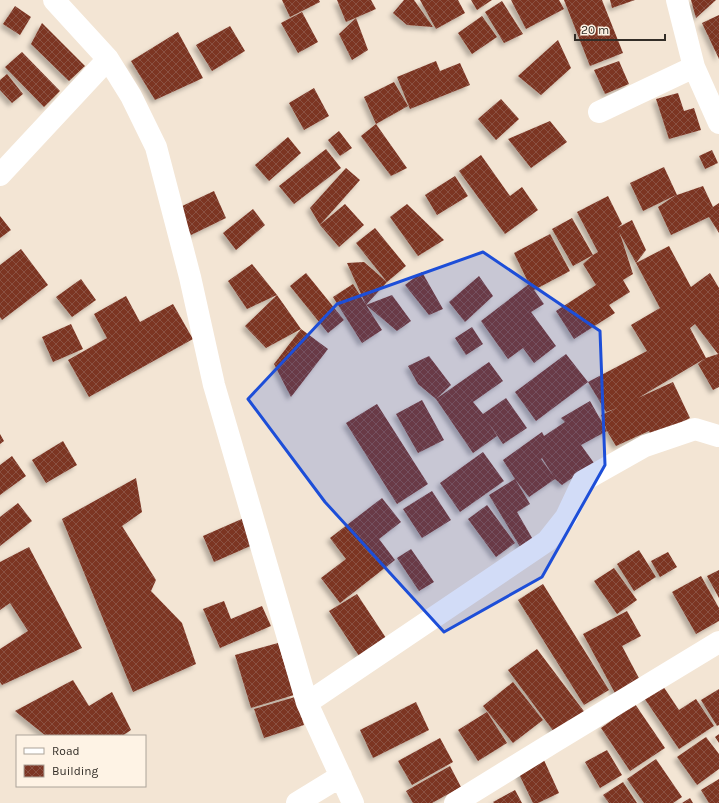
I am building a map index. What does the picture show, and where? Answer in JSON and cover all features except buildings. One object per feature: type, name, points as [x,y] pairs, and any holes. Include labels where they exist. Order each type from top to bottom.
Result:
[{"type":"street","points":[[54,0],[108,59],[131,96],[156,147],[190,277],[214,385],[307,703],[353,803]]},
{"type":"street","points":[[677,0],[694,67],[719,123]]},
{"type":"street","points":[[0,175],[108,59]]},
{"type":"street","points":[[599,112],[694,67]]},
{"type":"street","points":[[307,703],[547,541],[566,517],[583,480],[645,446],[695,429],[719,438]]},
{"type":"street","points":[[455,803],[719,642]]},
{"type":"street","points":[[297,803],[341,776]]},
{"type":"highlighted area","points":[[483,252],[600,331],[605,465],[542,577],[444,632],[325,502],[248,399],[337,304]]}]
